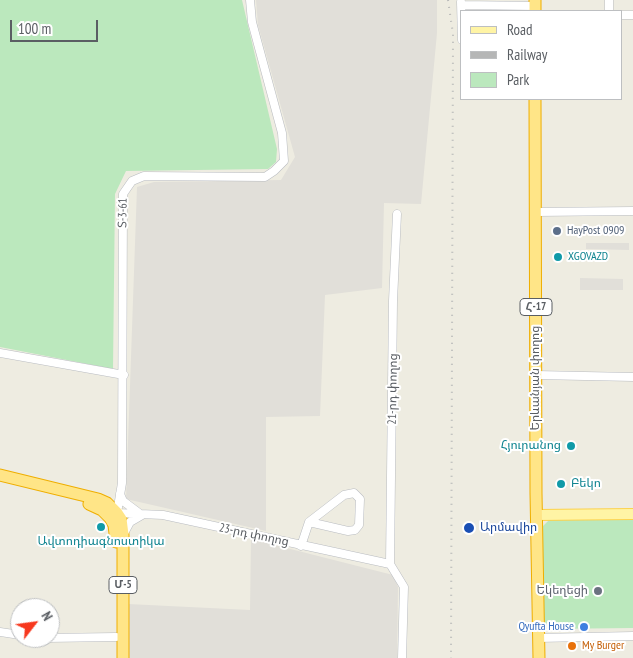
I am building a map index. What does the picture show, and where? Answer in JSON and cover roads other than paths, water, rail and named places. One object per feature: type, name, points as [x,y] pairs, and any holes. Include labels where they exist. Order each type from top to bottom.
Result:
[{"type":"highway","name":"Երևանյան փողոց","points":[[535,100],[539,658]]},
{"type":"highway","points":[[0,475],[99,500],[107,503],[114,515]]},
{"type":"highway","points":[[0,483],[96,506],[114,515]]},
{"type":"highway","name":"Մ-5","points":[[114,515],[122,526],[123,534],[123,658]]},
{"type":"highway","name":"Մ-5","points":[[114,515],[116,538],[116,658]]},
{"type":"main road","points":[[538,516],[633,514]]},
{"type":"street","name":"Տ-3-61","points":[[114,515],[122,483],[124,375],[123,194],[132,181],[144,176],[265,177],[284,161],[282,133],[252,22],[250,0]]},
{"type":"street","points":[[461,2],[535,6]]},
{"type":"street","points":[[536,212],[633,211]]},
{"type":"street","name":"21-րդ փողոց","points":[[390,564],[394,349],[393,301],[397,214]]},
{"type":"street","points":[[0,353],[124,375]]},
{"type":"street","points":[[536,375],[633,377]]},
{"type":"street","points":[[302,546],[309,522],[344,495],[354,493],[360,499],[359,525],[355,530],[348,531],[309,522]]},
{"type":"street","points":[[99,500],[114,500],[120,494],[123,502],[142,515],[130,522],[123,534]]},
{"type":"street","name":"23-րդ փողոց","points":[[114,515],[162,515],[390,564]]},
{"type":"street","points":[[390,564],[404,588],[402,658]]},
{"type":"street","points":[[538,638],[633,636]]},
{"type":"street","points":[[60,638],[116,637]]},
{"type":"railway","points":[[448,0],[453,34],[451,658]]},
{"type":"place","name":"HayPost 0909","points":[[557,231]]},
{"type":"place","name":"XGOVAZD","points":[[558,257]]},
{"type":"place","name":"Հյուրանոց","points":[[571,446]]},
{"type":"place","name":"Բեկո","points":[[561,484]]},
{"type":"place","name":"Ավտոդիագնոստիկա","points":[[101,527]]},
{"type":"place","name":"Արմավիր","points":[[469,528]]},
{"type":"place","name":"Եկեղեցի","points":[[598,591]]},
{"type":"place","name":"Qyufta House","points":[[584,627]]},
{"type":"place","name":"My Burger","points":[[572,646]]}]
